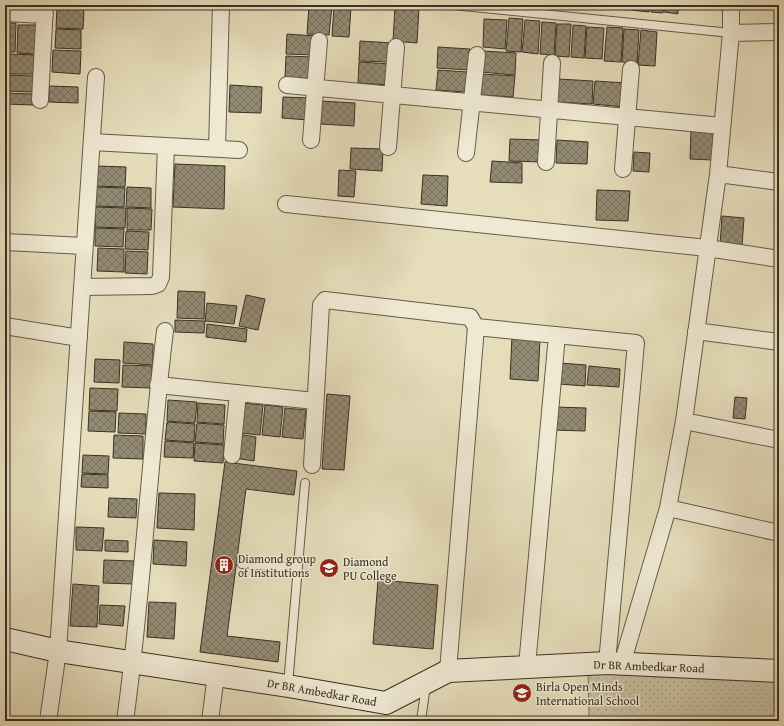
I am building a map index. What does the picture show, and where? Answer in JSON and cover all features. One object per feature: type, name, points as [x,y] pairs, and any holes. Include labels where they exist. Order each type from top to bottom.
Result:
[{"type":"main road","name":"Dr BR Ambedkar Road","points":[[5,639],[58,651],[288,686],[386,703],[448,671],[614,663],[779,671]]},
{"type":"street","points":[[217,149],[222,5]]},
{"type":"street","points":[[614,663],[668,508],[684,422],[718,174],[731,33],[731,5]]},
{"type":"street","points":[[5,13],[45,10],[40,100]]},
{"type":"street","points":[[731,33],[779,32]]},
{"type":"street","points":[[311,140],[319,41]]},
{"type":"street","points":[[388,147],[396,47]]},
{"type":"street","points":[[466,153],[477,55]]},
{"type":"street","points":[[546,162],[552,63]]},
{"type":"street","points":[[623,169],[631,69]]},
{"type":"street","points":[[48,721],[58,651],[96,77]]},
{"type":"street","points":[[287,85],[722,126]]},
{"type":"street","points":[[92,142],[239,150]]},
{"type":"street","points":[[82,287],[152,286],[158,284],[162,277],[166,146]]},
{"type":"street","points":[[718,174],[779,182]]},
{"type":"street","points":[[286,204],[708,248],[779,259]]},
{"type":"street","points":[[5,242],[84,246]]},
{"type":"street","points":[[312,465],[321,305],[325,300],[470,317],[476,327],[448,671]]},
{"type":"street","points":[[5,326],[79,338]]},
{"type":"street","points":[[476,327],[636,343],[614,663]]},
{"type":"street","points":[[125,721],[133,662],[158,385],[165,331]]},
{"type":"street","points":[[696,331],[779,342]]},
{"type":"street","points":[[527,666],[557,335]]},
{"type":"street","points":[[158,385],[315,401]]},
{"type":"street","points":[[232,455],[238,393]]},
{"type":"street","points":[[684,422],[779,440]]},
{"type":"street","points":[[668,508],[779,534]]},
{"type":"street","points":[[210,721],[216,675]]},
{"type":"lane","points":[[453,5],[731,33]]},
{"type":"lane","points":[[288,686],[305,483]]},
{"type":"lane","points":[[242,564],[297,568]]},
{"type":"lane","points":[[420,721],[426,683]]},
{"type":"shaded area","points":[[588,673],[779,679],[779,721],[589,721]]},
{"type":"building","points":[[86,5],[86,7],[58,6]]},
{"type":"building","points":[[309,5],[332,5],[329,35],[307,34]]},
{"type":"building","points":[[593,5],[611,5],[611,8],[593,7]]},
{"type":"building","points":[[612,5],[630,5],[630,10],[612,9]]},
{"type":"building","points":[[632,5],[650,5],[649,12],[631,10]]},
{"type":"building","points":[[651,5],[663,5],[663,13],[651,12]]},
{"type":"building","points":[[664,5],[678,5],[678,14],[664,12]]},
{"type":"building","points":[[776,5],[779,5],[779,15],[776,15]]},
{"type":"building","points":[[334,6],[351,7],[349,37],[332,36]]},
{"type":"building","points":[[395,6],[419,8],[417,43],[393,41]]},
{"type":"building","points":[[57,7],[84,8],[83,29],[56,28]]},
{"type":"building","points":[[509,18],[523,19],[521,52],[506,51]]},
{"type":"building","points":[[484,19],[507,20],[505,49],[483,47]]},
{"type":"building","points":[[525,20],[540,21],[538,54],[522,52]]},
{"type":"building","points":[[542,22],[556,23],[554,55],[540,54]]},
{"type":"building","points":[[5,23],[16,23],[15,52],[5,52]]},
{"type":"building","points":[[557,24],[571,24],[569,57],[555,56]]},
{"type":"building","points":[[18,25],[37,25],[36,54],[17,53]]},
{"type":"building","points":[[573,25],[586,26],[584,58],[571,57]]},
{"type":"building","points":[[587,27],[604,28],[602,59],[585,58]]},
{"type":"building","points":[[607,27],[623,28],[621,62],[604,61]]},
{"type":"building","points":[[56,29],[81,30],[81,49],[55,48]]},
{"type":"building","points":[[624,29],[639,30],[637,64],[622,62]]},
{"type":"building","points":[[641,30],[657,32],[655,66],[638,65]]},
{"type":"building","points":[[287,34],[316,36],[315,55],[286,54]]},
{"type":"building","points":[[360,41],[392,43],[391,62],[359,61]]},
{"type":"building","points":[[438,47],[470,49],[469,70],[437,68]]},
{"type":"building","points":[[53,50],[81,51],[80,74],[52,72]]},
{"type":"building","points":[[483,51],[516,53],[515,75],[481,72]]},
{"type":"building","points":[[8,54],[36,55],[35,74],[7,74]]},
{"type":"building","points":[[286,56],[313,57],[312,79],[285,77]]},
{"type":"building","points":[[359,62],[391,64],[390,85],[358,83]]},
{"type":"building","points":[[438,70],[467,72],[466,92],[436,90]]},
{"type":"building","points":[[481,74],[515,76],[513,97],[480,95]]},
{"type":"building","points":[[5,75],[34,76],[33,92],[5,91]]},
{"type":"building","points":[[558,79],[593,81],[592,104],[557,102]]},
{"type":"building","points":[[595,81],[626,83],[624,107],[593,104]]},
{"type":"building","points":[[230,85],[262,87],[261,113],[229,112]]},
{"type":"building","points":[[49,86],[78,87],[78,103],[49,102]]},
{"type":"building","points":[[5,93],[33,94],[33,105],[5,104]]},
{"type":"building","points":[[283,97],[309,98],[308,120],[282,118]]},
{"type":"building","points":[[321,101],[355,103],[354,126],[320,124]]},
{"type":"building","points":[[691,130],[714,132],[712,160],[690,159]]},
{"type":"building","points":[[510,139],[542,140],[541,162],[509,161]]},
{"type":"building","points":[[557,140],[588,142],[587,164],[556,163]]},
{"type":"building","points":[[351,148],[383,149],[382,171],[350,169]]},
{"type":"building","points":[[634,152],[650,153],[649,172],[633,171]]},
{"type":"building","points":[[492,161],[522,163],[522,183],[490,182]]},
{"type":"building","points":[[175,164],[225,166],[224,209],[173,207]]},
{"type":"building","points":[[97,166],[126,167],[125,187],[96,186]]},
{"type":"building","points":[[339,170],[356,171],[354,197],[338,196]]},
{"type":"building","points":[[423,175],[448,176],[447,206],[421,204]]},
{"type":"building","points":[[96,187],[125,188],[124,207],[95,206]]},
{"type":"building","points":[[127,187],[151,188],[151,208],[126,207]]},
{"type":"building","points":[[597,190],[630,191],[628,221],[596,220]]},
{"type":"building","points":[[95,207],[126,208],[125,228],[95,227]]},
{"type":"building","points":[[127,208],[152,209],[151,230],[127,230]]},
{"type":"building","points":[[722,216],[744,218],[742,246],[720,245]]},
{"type":"building","points":[[95,228],[124,229],[123,247],[95,246]]},
{"type":"building","points":[[126,231],[149,232],[148,250],[125,249]]},
{"type":"building","points":[[98,248],[124,249],[124,272],[97,271]]},
{"type":"building","points":[[126,251],[148,252],[147,274],[125,273]]},
{"type":"building","points":[[178,291],[205,292],[204,319],[177,318]]},
{"type":"building","points":[[246,295],[265,299],[258,330],[239,326]]},
{"type":"building","points":[[207,303],[237,306],[234,324],[205,321]]},
{"type":"building","points":[[175,320],[205,321],[204,333],[175,332]]},
{"type":"building","points":[[207,324],[247,329],[246,342],[206,337]]},
{"type":"building","points":[[512,336],[540,338],[538,381],[510,379]]},
{"type":"building","points":[[124,342],[153,344],[153,365],[123,363]]},
{"type":"building","points":[[95,359],[120,360],[119,383],[94,382]]},
{"type":"building","points":[[560,363],[586,365],[585,386],[559,384]]},
{"type":"building","points":[[123,365],[152,366],[151,388],[122,387]]},
{"type":"building","points":[[589,366],[620,369],[619,387],[587,385]]},
{"type":"building","points":[[90,388],[118,389],[117,411],[89,410]]},
{"type":"building","points":[[327,394],[350,396],[344,470],[322,469]]},
{"type":"building","points":[[735,397],[747,398],[745,419],[733,418]]},
{"type":"building","points":[[168,400],[197,402],[195,423],[167,421]]},
{"type":"building","points":[[198,403],[225,405],[224,424],[197,422]]},
{"type":"building","points":[[242,403],[263,405],[260,435],[239,433]]},
{"type":"building","points":[[265,405],[283,407],[280,437],[262,435]]},
{"type":"building","points":[[555,407],[586,408],[585,431],[554,430]]},
{"type":"building","points":[[285,408],[306,410],[303,439],[282,437]]},
{"type":"building","points":[[89,411],[116,412],[115,432],[88,431]]},
{"type":"building","points":[[119,413],[146,414],[146,434],[118,433]]},
{"type":"building","points":[[167,422],[195,424],[194,442],[165,440]]},
{"type":"building","points":[[197,423],[224,425],[223,444],[195,442]]},
{"type":"building","points":[[237,434],[256,437],[254,461],[234,458]]},
{"type":"building","points":[[114,435],[143,436],[143,459],[113,458]]},
{"type":"building","points":[[165,441],[194,443],[193,458],[164,457]]},
{"type":"building","points":[[195,443],[224,445],[223,463],[194,461]]},
{"type":"building","points":[[83,455],[109,456],[108,474],[82,473]]},
{"type":"building","name":"Diamond group of Institutions","points":[[225,462],[297,471],[294,495],[246,489],[227,636],[280,642],[278,662],[200,652]]},
{"type":"building","points":[[82,474],[108,475],[108,488],[81,487]]},
{"type":"building","points":[[159,493],[195,494],[194,530],[157,528]]},
{"type":"building","points":[[109,498],[137,499],[136,518],[108,517]]},
{"type":"building","points":[[76,527],[104,528],[102,551],[76,550]]},
{"type":"building","points":[[105,540],[128,541],[128,552],[105,551]]},
{"type":"building","points":[[154,540],[187,542],[186,566],[153,564]]},
{"type":"building","points":[[104,560],[134,561],[133,584],[103,583]]},
{"type":"building","points":[[378,580],[438,585],[433,649],[373,644]]},
{"type":"building","points":[[73,584],[99,586],[97,627],[70,626]]},
{"type":"building","points":[[149,602],[176,603],[174,639],[147,637]]},
{"type":"building","points":[[100,605],[125,606],[123,626],[99,624]]},
{"type":"place","name":"Diamond group of Institutions","points":[[224,565]]},
{"type":"place","name":"Diamond PU College","points":[[329,568]]},
{"type":"place","name":"Birla Open Minds International School","points":[[522,693]]}]
